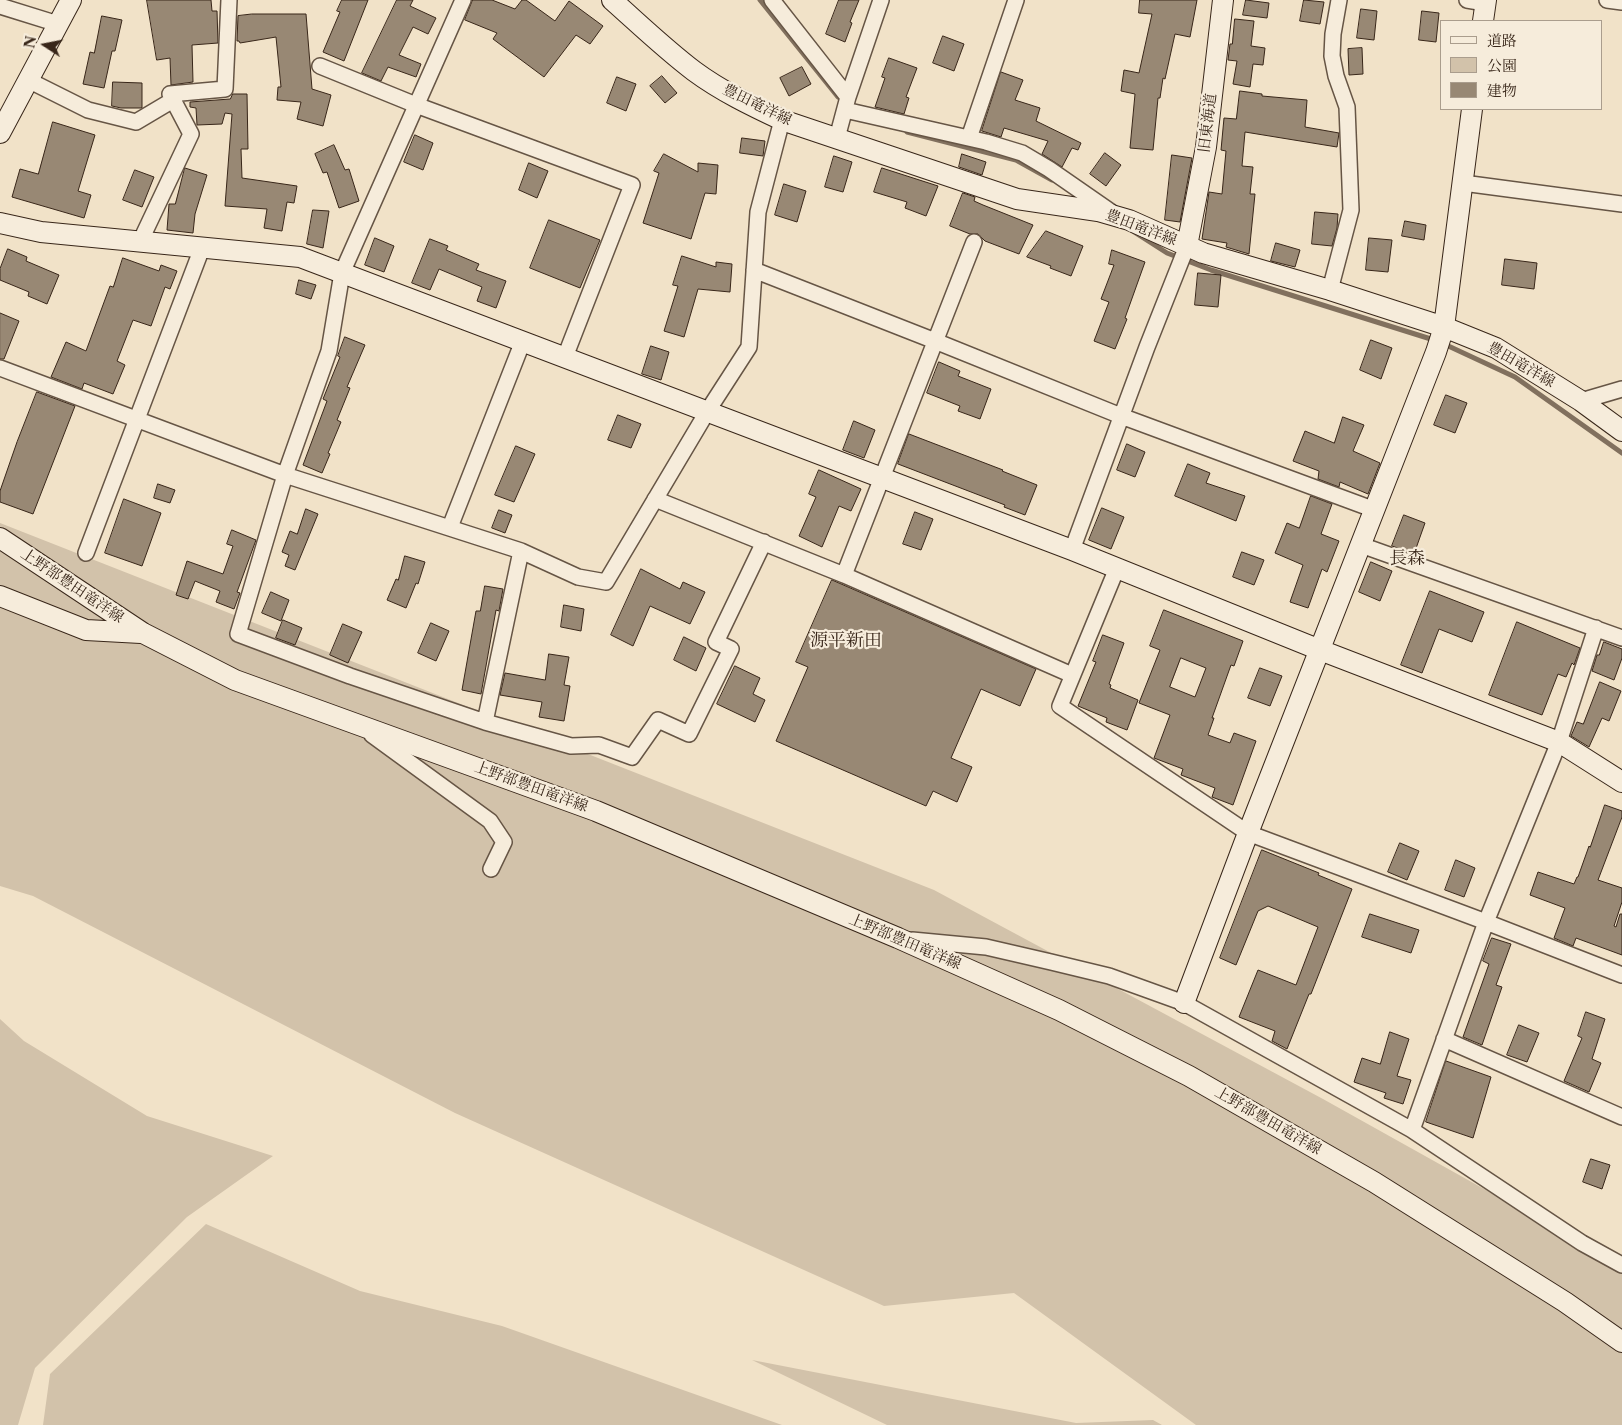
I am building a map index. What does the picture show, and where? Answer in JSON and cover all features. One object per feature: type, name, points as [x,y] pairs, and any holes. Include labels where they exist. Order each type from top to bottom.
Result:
[{"type":"main road","points":[[0,133],[71,0]]},
{"type":"main road","name":"豊田竜洋線","points":[[612,0],[656,40],[695,71],[747,103],[782,120],[1017,199],[1098,211],[1129,220],[1203,253],[1330,290],[1444,328],[1496,348],[1582,402],[1622,431]]},
{"type":"main road","name":"旧東海道","points":[[1187,246],[1206,147],[1223,0]]},
{"type":"main road","points":[[1184,1003],[1444,328],[1472,110]]},
{"type":"main road","points":[[0,223],[41,232],[300,257],[1072,550],[1320,650],[1559,742],[1622,782]]},
{"type":"main road","name":"上野部豊田竜洋線","points":[[0,538],[143,634],[235,680],[596,811],[898,938],[1058,1010],[1188,1076],[1374,1182],[1566,1302],[1622,1342]]},
{"type":"main road","name":"上野部豊田竜洋線","points":[[0,596],[86,630],[143,634]]},
{"type":"street","points":[[140,242],[191,134],[170,94],[225,89],[229,0]]},
{"type":"street","points":[[463,0],[342,273],[328,351],[285,475],[238,634],[350,676],[485,722],[571,746],[599,745],[632,757],[658,720],[690,734],[731,648],[716,642],[764,542]]},
{"type":"street","points":[[772,0],[847,104],[1022,153],[1049,169],[1116,216]]},
{"type":"street","points":[[837,138],[881,0]]},
{"type":"street","points":[[969,138],[1016,0]]},
{"type":"street","points":[[1330,290],[1351,210],[1347,107],[1336,76],[1332,56],[1333,34],[1339,0]]},
{"type":"street","points":[[1607,0],[1622,2]]},
{"type":"street","points":[[0,6],[58,24]]},
{"type":"street","points":[[320,66],[416,105],[632,185],[565,357]]},
{"type":"street","points":[[28,80],[88,110],[136,122],[173,100]]},
{"type":"street","points":[[0,368],[285,475],[521,551],[578,576],[606,582],[749,347],[758,212],[782,120]]},
{"type":"street","points":[[1463,184],[1622,204]]},
{"type":"street","points":[[844,575],[974,242]]},
{"type":"street","points":[[1072,550],[1121,416],[1187,246]]},
{"type":"street","points":[[86,552],[202,248]]},
{"type":"street","points":[[754,270],[1121,416],[1375,510]]},
{"type":"street","points":[[450,528],[523,341]]},
{"type":"street","points":[[1582,402],[1622,389]]},
{"type":"street","points":[[655,499],[844,575],[1072,675]]},
{"type":"street","points":[[1361,545],[1622,638]]},
{"type":"street","points":[[485,722],[521,551]]},
{"type":"street","points":[[1116,568],[1060,706],[1248,833],[1622,975]]},
{"type":"street","points":[[1412,1130],[1486,922],[1559,742],[1596,628]]},
{"type":"street","points":[[353,722],[490,821],[504,842],[491,869]]},
{"type":"street","points":[[898,938],[986,947],[1109,976],[1184,1003],[1412,1130],[1582,1243],[1622,1265]]},
{"type":"street","points":[[1444,1038],[1622,1117]]},
{"type":"green space","points":[[0,523],[934,890],[1323,1099],[1622,1266],[1622,1425],[1196,1425],[1014,1293],[884,1306],[455,1113],[33,896],[0,886]]},
{"type":"green space","points":[[0,1019],[24,1041],[147,1116],[273,1156],[187,1217],[35,1368],[18,1425],[0,1425]]},
{"type":"green space","points":[[206,1224],[360,1291],[502,1326],[782,1425],[43,1425],[50,1374]]},
{"type":"green space","points":[[752,1360],[1076,1423],[1153,1420],[1162,1425],[887,1425]]},
{"type":"building","points":[[147,0],[211,0],[212,11],[217,11],[218,43],[192,45],[193,82],[171,85],[170,58],[157,60]]},
{"type":"building","points":[[342,0],[368,0],[344,61],[323,52],[340,12],[337,11]]},
{"type":"building","points":[[397,0],[413,0],[410,6],[436,18],[428,34],[413,27],[399,55],[421,64],[416,77],[388,67],[381,81],[362,73]]},
{"type":"building","points":[[473,0],[492,0],[515,9],[522,0],[526,0],[555,21],[569,1],[603,26],[590,44],[576,35],[544,77],[493,39],[497,33],[465,20]]},
{"type":"building","points":[[839,0],[859,0],[850,22],[852,23],[845,42],[826,34]]},
{"type":"building","points":[[1140,0],[1197,0],[1190,37],[1175,34],[1165,79],[1163,78],[1160,98],[1158,98],[1153,150],[1130,148],[1135,94],[1121,91],[1124,70],[1139,73],[1152,14],[1139,13]]},
{"type":"building","points":[[1246,0],[1269,3],[1267,18],[1243,15]]},
{"type":"building","points":[[1304,0],[1324,2],[1320,24],[1300,21]]},
{"type":"building","points":[[1361,9],[1377,11],[1374,40],[1357,38]]},
{"type":"building","points":[[1422,11],[1439,13],[1436,42],[1419,40]]},
{"type":"building","points":[[252,14],[306,14],[312,89],[331,95],[323,126],[297,119],[301,102],[277,100],[278,87],[281,87],[276,37],[240,43],[237,41],[238,16]]},
{"type":"building","points":[[102,16],[122,20],[115,51],[112,51],[104,88],[83,84],[90,52],[94,53]]},
{"type":"building","points":[[1235,19],[1254,21],[1251,46],[1265,48],[1263,65],[1253,64],[1250,87],[1233,84],[1237,61],[1228,60]]},
{"type":"building","points":[[943,36],[964,44],[954,71],[933,63]]},
{"type":"building","points":[[1362,48],[1363,74],[1349,75],[1348,49]]},
{"type":"building","points":[[889,58],[917,68],[906,97],[909,98],[904,114],[875,107],[885,78],[882,77]]},
{"type":"building","points":[[802,67],[811,84],[789,96],[780,78]]},
{"type":"building","points":[[1001,72],[1023,80],[1015,100],[1040,108],[1036,121],[1081,143],[1078,150],[1072,148],[1062,167],[1042,154],[1048,141],[1004,128],[1001,137],[982,131]]},
{"type":"building","points":[[662,76],[677,93],[665,103],[650,86]]},
{"type":"building","points":[[617,77],[636,84],[626,111],[607,103]]},
{"type":"building","points":[[113,82],[142,83],[142,108],[112,106]]},
{"type":"building","points":[[1240,91],[1262,94],[1262,96],[1307,100],[1305,127],[1339,133],[1337,147],[1245,132],[1242,166],[1253,167],[1250,194],[1255,194],[1249,254],[1226,247],[1227,243],[1202,239],[1209,192],[1222,194],[1226,151],[1221,150],[1224,118],[1236,119]]},
{"type":"building","points":[[233,94],[247,94],[248,149],[241,149],[242,178],[297,186],[294,203],[287,202],[282,231],[264,228],[267,209],[225,206],[232,114],[225,113],[222,124],[197,125],[196,108],[190,107],[190,102],[230,99]]},
{"type":"building","points":[[53,122],[95,135],[78,191],[91,195],[84,218],[12,197],[20,169],[38,174]]},
{"type":"building","points":[[415,135],[433,143],[423,170],[404,162]]},
{"type":"building","points":[[742,138],[765,141],[763,156],[740,153]]},
{"type":"building","points":[[334,145],[345,170],[349,169],[359,201],[339,208],[327,172],[323,173],[315,154]]},
{"type":"building","points":[[1105,153],[1121,165],[1106,186],[1090,174]]},
{"type":"building","points":[[664,154],[698,172],[698,163],[718,165],[716,194],[705,193],[691,239],[643,223],[659,173],[654,171]]},
{"type":"building","points":[[962,154],[986,162],[982,175],[959,167]]},
{"type":"building","points":[[1172,155],[1192,158],[1180,222],[1165,220]]},
{"type":"building","points":[[834,156],[852,162],[843,192],[825,187]]},
{"type":"building","points":[[529,163],[548,171],[537,198],[519,190]]},
{"type":"building","points":[[185,168],[207,175],[195,214],[193,233],[167,230],[169,204],[175,204]]},
{"type":"building","points":[[882,168],[938,186],[926,216],[905,208],[907,202],[874,192]]},
{"type":"building","points":[[135,170],[154,177],[142,207],[123,200]]},
{"type":"building","points":[[784,184],[806,191],[797,222],[775,215]]},
{"type":"building","points":[[963,193],[975,197],[974,201],[1033,225],[1019,254],[985,241],[978,234],[970,234],[950,226]]},
{"type":"building","points":[[313,210],[329,211],[323,248],[307,244]]},
{"type":"building","points":[[1315,212],[1338,214],[1337,228],[1332,246],[1312,244]]},
{"type":"building","points":[[549,220],[600,240],[580,288],[530,268]]},
{"type":"building","points":[[1405,221],[1426,225],[1424,240],[1402,236]]},
{"type":"building","points":[[1046,231],[1083,246],[1071,276],[1027,257]]},
{"type":"building","points":[[375,238],[394,246],[384,272],[365,265]]},
{"type":"building","points":[[1369,238],[1392,240],[1388,272],[1366,270]]},
{"type":"building","points":[[430,239],[448,246],[446,250],[479,264],[476,270],[506,281],[496,308],[477,301],[482,287],[439,269],[430,290],[412,283]]},
{"type":"building","points":[[1276,243],[1300,250],[1295,267],[1271,261]]},
{"type":"building","points":[[8,249],[27,257],[26,261],[59,275],[47,304],[28,296],[29,292],[0,280],[0,269]]},
{"type":"building","points":[[1112,250],[1145,262],[1125,318],[1127,319],[1115,349],[1094,341],[1109,302],[1101,299],[1114,265],[1109,264]]},
{"type":"building","points":[[682,256],[716,267],[716,262],[732,264],[730,292],[698,289],[684,337],[664,331],[678,286],[673,285]]},
{"type":"building","points":[[123,258],[159,271],[161,265],[177,271],[170,289],[165,287],[151,326],[133,320],[117,361],[125,365],[113,394],[84,383],[82,389],[51,377],[66,342],[86,351],[110,286],[113,287]]},
{"type":"building","points":[[1505,259],[1537,263],[1534,289],[1502,285]]},
{"type":"building","points":[[1198,273],[1221,275],[1218,307],[1195,305]]},
{"type":"building","points":[[299,280],[316,285],[311,299],[296,294]]},
{"type":"building","points":[[0,313],[19,321],[4,359],[0,359]]},
{"type":"building","points":[[345,337],[365,345],[347,387],[350,388],[337,420],[341,422],[322,473],[303,465],[327,401],[323,399],[340,357],[338,356]]},
{"type":"building","points":[[1371,340],[1392,348],[1381,379],[1360,370]]},
{"type":"building","points":[[651,346],[669,352],[661,380],[642,374]]},
{"type":"building","points":[[939,362],[960,371],[958,376],[991,389],[980,419],[958,411],[960,406],[927,393]]},
{"type":"building","points":[[37,392],[75,406],[33,514],[0,502],[0,491]]},
{"type":"building","points":[[1446,395],[1467,403],[1455,433],[1434,425]]},
{"type":"building","points":[[618,415],[641,424],[631,448],[608,440]]},
{"type":"building","points":[[1343,417],[1364,425],[1353,451],[1380,463],[1368,494],[1340,482],[1339,487],[1318,479],[1319,471],[1293,461],[1305,431],[1334,443]]},
{"type":"building","points":[[854,421],[875,430],[864,458],[843,450]]},
{"type":"building","points":[[909,434],[1037,485],[1025,515],[1004,507],[1005,505],[898,464]]},
{"type":"building","points":[[1127,444],[1145,452],[1135,477],[1117,470]]},
{"type":"building","points":[[516,446],[535,454],[514,502],[495,495]]},
{"type":"building","points":[[1188,464],[1210,473],[1206,483],[1245,496],[1236,521],[1175,496]]},
{"type":"building","points":[[819,470],[861,489],[851,511],[839,506],[822,547],[799,536],[816,497],[809,494]]},
{"type":"building","points":[[158,484],[175,490],[170,503],[154,498]]},
{"type":"building","points":[[1311,496],[1332,504],[1321,534],[1339,541],[1327,572],[1322,569],[1308,608],[1290,602],[1303,565],[1275,553],[1287,523],[1299,528]]},
{"type":"building","points":[[124,499],[161,513],[142,566],[105,553]]},
{"type":"building","points":[[1102,508],[1124,517],[1111,549],[1089,540]]},
{"type":"building","points":[[306,509],[318,514],[295,570],[285,566],[289,555],[282,552],[290,531],[297,534]]},
{"type":"building","points":[[499,510],[512,515],[505,533],[492,528]]},
{"type":"building","points":[[915,512],[933,519],[921,550],[903,544]]},
{"type":"building","points":[[1404,515],[1425,523],[1414,554],[1392,546]]},
{"type":"building","points":[[232,530],[256,540],[237,592],[240,593],[234,609],[216,602],[220,591],[195,581],[188,599],[176,595],[187,561],[223,574],[233,546],[227,544]]},
{"type":"building","points":[[1242,552],[1264,560],[1254,585],[1233,577]]},
{"type":"building","points":[[405,556],[425,562],[418,584],[416,583],[406,608],[387,600],[396,579],[398,580]]},
{"type":"building","points":[[1371,562],[1392,571],[1380,601],[1359,592]]},
{"type":"building","points":[[641,569],[680,589],[683,582],[705,592],[690,624],[650,606],[633,646],[611,635]]},
{"type":"building","points":[[832,580],[1036,669],[1020,706],[981,689],[951,758],[972,767],[957,802],[933,791],[926,806],[776,741],[808,667],[796,662]]},
{"type":"building","points":[[485,586],[503,589],[499,611],[496,610],[481,694],[462,690],[476,611],[480,611]]},
{"type":"building","points":[[1430,591],[1484,612],[1472,642],[1439,629],[1422,673],[1401,665]]},
{"type":"building","points":[[271,592],[289,600],[281,621],[262,613]]},
{"type":"building","points":[[564,605],[584,609],[581,631],[561,627]]},
{"type":"building","points":[[1164,610],[1243,641],[1234,666],[1231,665],[1212,718],[1214,718],[1208,735],[1230,743],[1234,733],[1256,741],[1233,805],[1212,797],[1215,788],[1181,775],[1183,769],[1154,758],[1170,715],[1139,703],[1160,650],[1150,646]],"holes":[[[1181,658],[1206,668],[1195,697],[1170,687]]]},
{"type":"building","points":[[283,620],[302,628],[295,645],[276,638]]},
{"type":"building","points":[[1517,622],[1580,648],[1574,665],[1572,663],[1566,677],[1558,674],[1542,715],[1489,695]]},
{"type":"building","points":[[431,623],[449,631],[436,661],[418,653]]},
{"type":"building","points":[[343,624],[362,632],[348,663],[330,655]]},
{"type":"building","points":[[1103,635],[1124,643],[1109,684],[1111,685],[1110,688],[1138,700],[1127,730],[1106,722],[1107,718],[1078,706],[1096,662],[1093,661]]},
{"type":"building","points":[[684,637],[706,648],[696,671],[674,660]]},
{"type":"building","points":[[1604,642],[1622,649],[1622,658],[1614,680],[1592,671]]},
{"type":"building","points":[[549,654],[569,657],[564,685],[570,686],[564,721],[539,717],[542,702],[500,695],[505,673],[545,680]]},
{"type":"building","points":[[735,666],[760,678],[753,694],[765,700],[755,722],[717,704]]},
{"type":"building","points":[[1260,668],[1282,676],[1270,706],[1248,698]]},
{"type":"building","points":[[1600,682],[1621,691],[1609,721],[1602,718],[1589,747],[1571,736],[1577,722],[1583,724]]},
{"type":"building","points":[[1605,805],[1622,811],[1622,817],[1598,880],[1622,888],[1622,902],[1614,926],[1616,927],[1620,914],[1622,914],[1622,955],[1576,938],[1573,946],[1554,938],[1565,908],[1530,895],[1538,872],[1574,884]]},
{"type":"building","points":[[1400,843],[1419,851],[1407,880],[1388,872]]},
{"type":"building","points":[[1262,850],[1319,873],[1318,875],[1352,889],[1311,994],[1309,994],[1287,1049],[1272,1041],[1275,1031],[1239,1017],[1258,970],[1296,985],[1318,927],[1268,906],[1258,911],[1236,965],[1220,958]]},
{"type":"building","points":[[1456,860],[1475,868],[1464,897],[1445,890]]},
{"type":"building","points":[[1370,914],[1419,930],[1411,953],[1362,937]]},
{"type":"building","points":[[1492,938],[1511,944],[1496,985],[1502,987],[1482,1045],[1463,1037],[1489,964],[1483,961]]},
{"type":"building","points":[[1586,1012],[1605,1019],[1592,1059],[1601,1063],[1589,1092],[1564,1081],[1582,1038],[1578,1036]]},
{"type":"building","points":[[1519,1025],[1539,1033],[1527,1062],[1507,1055]]},
{"type":"building","points":[[1390,1032],[1409,1039],[1397,1076],[1411,1080],[1403,1104],[1384,1098],[1386,1093],[1354,1082],[1362,1058],[1380,1064]]},
{"type":"building","points":[[1446,1061],[1491,1077],[1473,1138],[1426,1122]]},
{"type":"building","points":[[1591,1159],[1610,1165],[1602,1189],[1583,1182]]},
{"type":"waterway","points":[[760,0],[838,97],[844,101]]},
{"type":"waterway","points":[[907,132],[1016,160],[1052,180]]},
{"type":"waterway","points":[[1131,230],[1167,253],[1211,270],[1434,340]]},
{"type":"waterway","points":[[1444,344],[1515,377],[1622,453]]},
{"type":"district","name":"長森","points":[[1407,559]]},
{"type":"district","name":"源平新田","points":[[846,641]]}]
